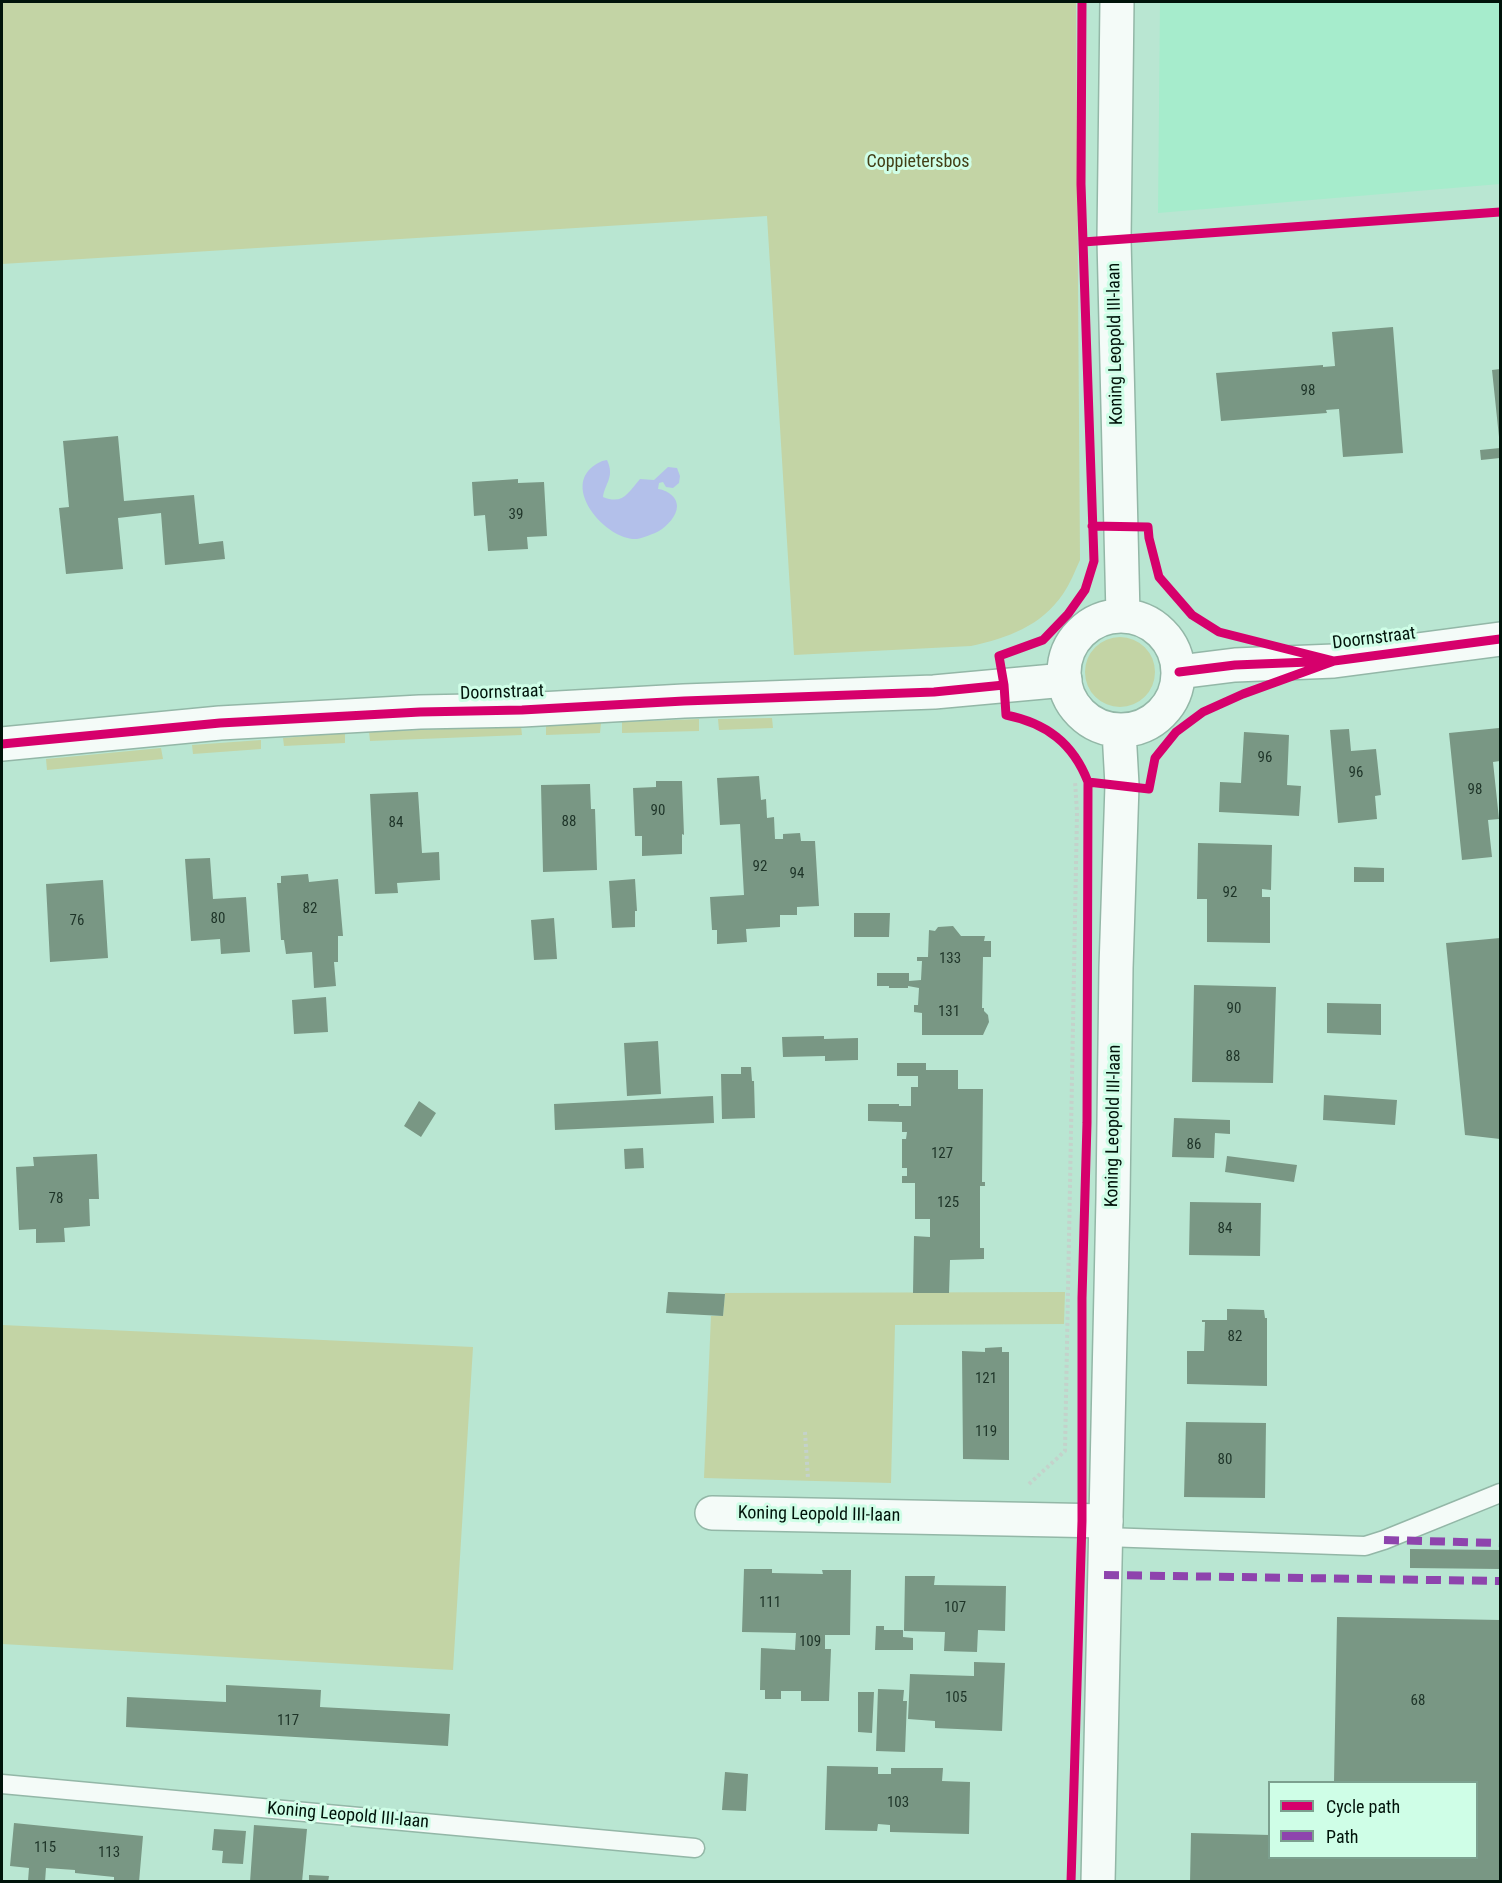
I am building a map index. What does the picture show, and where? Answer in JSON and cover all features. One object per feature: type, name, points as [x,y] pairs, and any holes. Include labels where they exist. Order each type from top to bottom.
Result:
[{"type":"street","name":"Koning Leopold III-laan","points":[[1117,2],[1114,239],[1123,615]]},
{"type":"street","points":[[1123,615],[1144,620],[1161,633],[1174,652],[1179,672],[1173,697],[1160,715],[1141,727],[1119,731],[1099,725],[1082,715],[1070,699],[1065,680],[1067,656],[1071,645],[1079,635],[1099,620],[1123,615]]},
{"type":"street","name":"Doornstraat","points":[[1179,672],[1235,665],[1334,661],[1500,639]]},
{"type":"street","name":"Doornstraat","points":[[2,744],[232,722],[420,712],[934,692],[1065,680]]},
{"type":"street","name":"Koning Leopold III-laan","points":[[1098,1881],[1116,968],[1122,785],[1119,731]]},
{"type":"street","name":"Koning Leopold III-laan","points":[[712,1513],[1026,1520],[1106,1529]]},
{"type":"lane","points":[[1106,1529],[1365,1546],[1500,1492]]},
{"type":"lane","name":"Koning Leopold III-laan","points":[[2,1784],[695,1848]]},
{"type":"path","points":[[1026,1520],[1025,1487],[1065,1451],[1077,824],[1075,781]]},
{"type":"path","points":[[805,1432],[808,1481],[806,1515]]},
{"type":"shaded area","points":[[1160,2],[1500,2],[1500,184],[1158,213]]},
{"type":"green space","name":"Coppietersbos","points":[[2,2],[1076,2],[1080,560],[1068,586],[1054,605],[1034,622],[1023,629],[985,643],[971,646],[794,655],[767,216],[2,264]]},
{"type":"green space","points":[[1120,637],[1133,640],[1145,647],[1152,659],[1155,672],[1152,685],[1145,697],[1133,704],[1120,707],[1107,704],[1095,697],[1088,685],[1085,672],[1088,659],[1095,647],[1107,640]]},
{"type":"green space","points":[[772,718],[773,728],[719,730],[718,719]]},
{"type":"green space","points":[[699,719],[699,731],[622,733],[622,722]]},
{"type":"green space","points":[[601,723],[600,733],[546,735],[546,725]]},
{"type":"green space","points":[[521,726],[522,735],[370,741],[369,732]]},
{"type":"green space","points":[[345,733],[345,743],[284,746],[283,738]]},
{"type":"green space","points":[[261,740],[261,749],[193,754],[192,745]]},
{"type":"green space","points":[[161,748],[163,759],[47,770],[46,759]]},
{"type":"green space","points":[[1065,1292],[1064,1324],[895,1325],[891,1483],[704,1478],[711,1316],[723,1316],[725,1293]]},
{"type":"green space","points":[[2,1325],[473,1347],[453,1670],[2,1644]]},
{"type":"water","points":[[607,460],[610,475],[603,497],[616,500],[628,493],[640,479],[654,480],[668,467],[677,468],[680,476],[679,483],[673,488],[666,487],[663,482],[659,483],[658,489],[671,494],[677,506],[671,520],[659,531],[642,538],[626,538],[603,524],[593,513],[586,502],[583,490],[584,478],[591,468]]},
{"type":"building","points":[[1393,327],[1403,453],[1343,457],[1339,409],[1326,410],[1327,413],[1221,421],[1216,373],[1335,366],[1332,332]]},
{"type":"building","points":[[1500,369],[1500,437],[1499,437],[1492,370]]},
{"type":"building","points":[[118,436],[124,501],[194,495],[199,544],[223,541],[225,559],[165,565],[161,513],[118,518],[123,569],[66,574],[59,508],[69,507],[63,441]]},
{"type":"building","points":[[1500,448],[1500,458],[1481,460],[1480,450]]},
{"type":"building","points":[[518,479],[518,483],[544,482],[547,536],[527,537],[528,549],[488,551],[485,515],[474,516],[472,482]]},
{"type":"building","points":[[1499,728],[1500,761],[1493,762],[1499,819],[1488,820],[1492,857],[1462,860],[1449,733]]},
{"type":"building","points":[[1349,729],[1351,751],[1376,749],[1381,795],[1375,796],[1377,819],[1338,823],[1330,730]]},
{"type":"building","points":[[1244,732],[1289,735],[1287,785],[1301,786],[1299,816],[1219,812],[1220,782],[1241,783]]},
{"type":"building","points":[[759,776],[761,800],[766,799],[767,818],[774,817],[775,839],[783,839],[783,834],[800,833],[801,841],[815,841],[819,906],[797,907],[797,915],[780,915],[780,927],[746,929],[747,942],[717,944],[717,930],[712,930],[710,897],[744,895],[740,824],[720,825],[717,778]]},
{"type":"building","points":[[656,781],[682,781],[684,835],[682,834],[682,854],[642,856],[642,836],[635,836],[633,788],[656,787]]},
{"type":"building","points":[[590,784],[591,809],[595,809],[597,870],[543,872],[541,785]]},
{"type":"building","points":[[418,792],[422,853],[439,852],[440,880],[397,883],[398,893],[375,894],[370,794]]},
{"type":"building","points":[[1198,843],[1272,845],[1271,890],[1262,889],[1262,897],[1270,897],[1270,943],[1207,942],[1207,899],[1197,899]]},
{"type":"building","points":[[210,858],[213,899],[246,897],[250,952],[221,954],[220,939],[191,941],[185,859]]},
{"type":"building","points":[[1354,867],[1384,868],[1384,882],[1354,882]]},
{"type":"building","points":[[308,874],[309,882],[338,879],[343,936],[338,936],[338,962],[334,962],[336,986],[314,988],[312,952],[286,954],[284,940],[281,940],[277,883],[281,883],[281,876]]},
{"type":"building","points":[[635,879],[637,911],[635,911],[635,927],[612,928],[609,881]]},
{"type":"building","points":[[103,880],[108,958],[50,962],[46,884]]},
{"type":"building","points":[[854,913],[890,913],[889,937],[854,937]]},
{"type":"building","points":[[554,918],[557,959],[534,960],[531,920]]},
{"type":"building","points":[[953,926],[961,936],[985,936],[984,941],[991,941],[991,957],[983,957],[982,1008],[988,1015],[989,1022],[983,1035],[922,1035],[922,1013],[914,1012],[914,1005],[918,1005],[919,988],[877,986],[877,973],[909,973],[909,981],[921,980],[922,961],[917,961],[917,957],[928,957],[929,930],[935,931],[938,927]]},
{"type":"building","points":[[1500,938],[1500,1139],[1465,1135],[1446,943]]},
{"type":"building","points":[[1194,985],[1276,987],[1273,1083],[1192,1082]]},
{"type":"building","points":[[326,997],[328,1032],[294,1034],[292,1000]]},
{"type":"building","points":[[1327,1003],[1381,1004],[1381,1035],[1327,1033]]},
{"type":"building","points":[[824,1036],[824,1039],[858,1038],[858,1060],[825,1061],[825,1056],[783,1057],[782,1037]]},
{"type":"building","points":[[658,1041],[661,1094],[627,1096],[624,1043]]},
{"type":"building","points":[[897,1063],[926,1063],[926,1070],[958,1070],[958,1089],[983,1089],[982,1182],[985,1182],[985,1186],[980,1186],[980,1248],[984,1248],[984,1259],[950,1260],[949,1293],[913,1293],[914,1236],[930,1237],[930,1219],[915,1219],[915,1183],[902,1183],[902,1176],[907,1176],[907,1168],[902,1168],[902,1139],[906,1139],[907,1132],[902,1132],[902,1122],[868,1121],[868,1104],[911,1106],[911,1087],[918,1087],[918,1076],[897,1076]]},
{"type":"building","points":[[741,1067],[751,1067],[752,1081],[754,1081],[755,1118],[722,1119],[721,1074],[741,1074]]},
{"type":"building","points":[[1324,1095],[1397,1100],[1395,1125],[1323,1120]]},
{"type":"building","points":[[713,1096],[714,1123],[555,1130],[554,1104]]},
{"type":"building","points":[[419,1101],[436,1113],[421,1137],[404,1126]]},
{"type":"building","points":[[1174,1118],[1230,1120],[1230,1134],[1215,1133],[1214,1158],[1172,1157]]},
{"type":"building","points":[[643,1148],[644,1168],[625,1169],[624,1149]]},
{"type":"building","points":[[97,1154],[99,1199],[89,1199],[90,1226],[64,1228],[65,1242],[36,1243],[36,1229],[19,1230],[16,1167],[34,1166],[33,1157]]},
{"type":"building","points":[[1227,1156],[1297,1165],[1294,1182],[1225,1172]]},
{"type":"building","points":[[1190,1202],[1261,1203],[1260,1256],[1189,1255]]},
{"type":"building","points":[[668,1292],[725,1294],[723,1316],[666,1313]]},
{"type":"building","points":[[1227,1309],[1264,1310],[1265,1318],[1267,1318],[1267,1386],[1187,1384],[1187,1351],[1204,1351],[1205,1322],[1202,1320],[1227,1320]]},
{"type":"building","points":[[1002,1347],[1002,1352],[1009,1352],[1009,1460],[963,1459],[962,1351],[985,1352],[985,1348]]},
{"type":"building","points":[[1186,1422],[1266,1423],[1265,1498],[1184,1497]]},
{"type":"building","points":[[1410,1549],[1500,1550],[1500,1569],[1410,1568]]},
{"type":"building","points":[[744,1569],[772,1569],[772,1573],[823,1574],[822,1570],[851,1570],[850,1635],[825,1635],[825,1649],[831,1649],[829,1701],[801,1701],[801,1691],[781,1691],[781,1699],[765,1699],[765,1690],[760,1690],[761,1648],[795,1650],[796,1633],[742,1632]]},
{"type":"building","points":[[905,1576],[935,1576],[934,1585],[1006,1586],[1005,1631],[978,1630],[977,1652],[944,1651],[945,1632],[904,1631]]},
{"type":"building","points":[[1337,1617],[1500,1620],[1500,1882],[1190,1882],[1191,1833],[1268,1835],[1268,1859],[1478,1859],[1478,1781],[1334,1781]]},
{"type":"building","points":[[876,1626],[884,1626],[884,1630],[903,1630],[903,1637],[913,1638],[913,1650],[875,1650]]},
{"type":"building","points":[[974,1662],[1005,1663],[1002,1731],[935,1728],[935,1721],[908,1719],[910,1674],[974,1676]]},
{"type":"building","points":[[226,1685],[321,1690],[320,1707],[450,1714],[448,1746],[126,1727],[127,1697],[226,1702]]},
{"type":"building","points":[[878,1689],[904,1690],[903,1701],[907,1701],[905,1752],[876,1751]]},
{"type":"building","points":[[858,1692],[874,1692],[872,1733],[858,1732]]},
{"type":"building","points":[[827,1766],[878,1767],[878,1774],[891,1774],[891,1768],[943,1768],[942,1781],[970,1782],[969,1834],[890,1832],[890,1825],[878,1824],[877,1831],[825,1830]]},
{"type":"building","points":[[725,1772],[748,1774],[746,1811],[722,1810]]},
{"type":"building","points":[[14,1823],[143,1836],[139,1882],[114,1882],[114,1877],[75,1873],[75,1870],[46,1868],[45,1882],[28,1881],[29,1868],[10,1866]]},
{"type":"building","points":[[254,1825],[307,1829],[302,1882],[250,1882]]},
{"type":"building","points":[[214,1829],[246,1831],[243,1864],[222,1863],[223,1851],[212,1850]]},
{"type":"building","points":[[309,1875],[329,1876],[328,1882],[309,1882]]},
{"type":"marked path","points":[[1384,1540],[1500,1543]]},
{"type":"marked path","points":[[1104,1575],[1500,1581]]},
{"type":"cycle path","points":[[1071,1882],[1082,1521],[1082,1298],[1087,1123],[1088,782],[1074,756],[1056,737],[1034,723],[1006,715],[999,656],[1043,640],[1068,614],[1085,590],[1094,561],[1081,184],[1082,2]]},
{"type":"cycle path","points":[[1083,242],[1500,212]]},
{"type":"cycle path","points":[[1088,782],[1149,789],[1155,758],[1176,732],[1203,712],[1243,694],[1334,661],[1219,632],[1192,615],[1159,577],[1148,527],[1092,526]]},
{"type":"cycle path","points":[[1179,672],[1235,665],[1334,661],[1500,639]]},
{"type":"cycle path","points":[[2,744],[220,723],[420,712],[522,710],[684,701],[934,692],[1004,685]]}]
